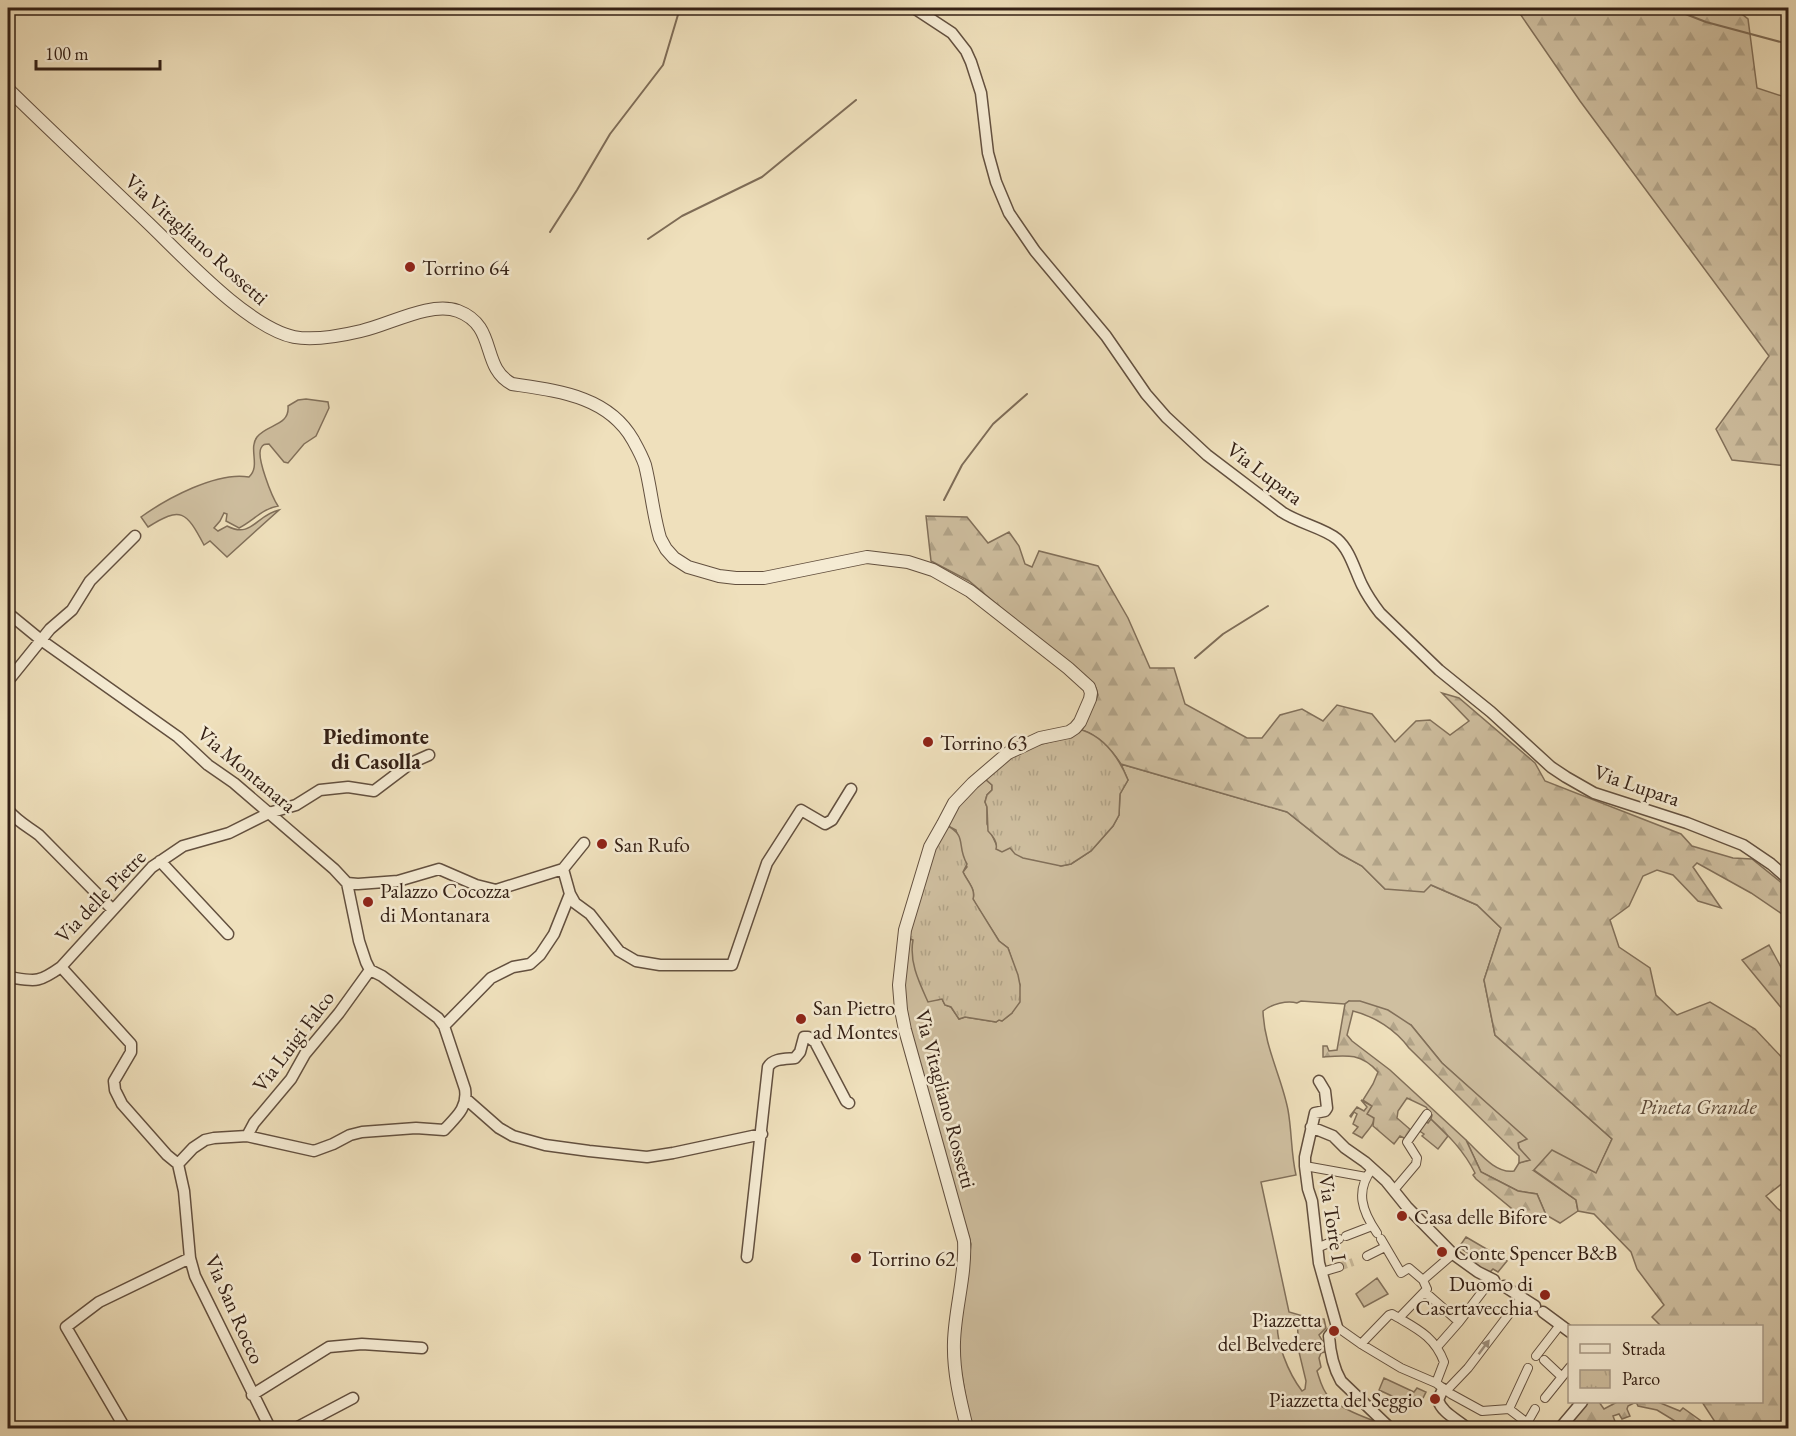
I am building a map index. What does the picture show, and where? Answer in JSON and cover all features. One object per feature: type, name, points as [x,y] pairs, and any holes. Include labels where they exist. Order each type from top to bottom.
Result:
[{"type":"street","name":"Via Lupara","points":[[914,8],[952,33],[963,45],[971,62],[981,93],[988,153],[996,182],[1017,227],[1044,264],[1107,336],[1146,394],[1166,417],[1208,454],[1293,520],[1337,539],[1348,554],[1363,588],[1380,613],[1439,670],[1491,712],[1551,767],[1594,793],[1688,823],[1743,845],[1788,879]]},
{"type":"street","name":"Via Vitagliano Rossetti","points":[[8,89],[222,293],[266,327],[294,337],[321,338],[362,331],[423,312],[450,310],[468,316],[483,331],[498,373],[505,380],[512,384],[577,397],[595,403],[614,415],[628,431],[642,455],[660,538],[666,549],[681,563],[719,576],[746,579],[764,578],[867,556],[922,566],[944,575],[970,591],[1089,687],[1090,699],[1075,728],[1069,732],[1040,738],[1008,753],[954,803],[930,847],[905,930],[899,985],[901,1010],[964,1241],[965,1258],[954,1343],[957,1386],[967,1428]]},
{"type":"street","points":[[8,681],[50,629],[72,610],[90,581],[135,536]]},
{"type":"street","name":"Via Montanara","points":[[8,612],[41,640],[178,737],[208,765],[234,783],[334,868],[347,883]]},
{"type":"street","name":"Via delle Pietre","points":[[61,967],[152,867],[183,846],[229,833],[269,813],[296,805],[320,790],[348,788],[374,791],[411,763],[429,755]]},
{"type":"street","points":[[563,869],[575,903],[590,914],[619,951],[636,961],[660,965],[732,965],[767,863],[801,810],[825,824],[831,820],[851,789]]},
{"type":"street","points":[[8,810],[20,824],[26,825],[39,835],[112,909]]},
{"type":"street","points":[[8,977],[38,981],[61,967],[131,1044],[131,1052],[114,1081],[115,1090],[122,1104],[167,1155],[178,1164],[205,1140],[214,1138],[248,1136],[314,1151],[362,1132],[416,1128],[444,1130],[462,1109],[466,1099],[465,1089],[444,1026],[438,1017],[382,976],[370,970],[359,941],[347,883],[398,881],[439,869],[476,885],[496,890],[563,869],[584,843]]},
{"type":"street","points":[[160,861],[228,934]]},
{"type":"street","points":[[444,1026],[491,978],[513,967],[530,964],[540,955],[554,934],[570,894]]},
{"type":"street","name":"Via Luigi Falco","points":[[248,1136],[254,1123],[291,1079],[305,1054],[370,970]]},
{"type":"street","points":[[747,1257],[768,1066],[774,1061],[799,1056],[804,1037],[808,1037],[815,1042],[834,1080],[849,1103]]},
{"type":"street","points":[[1319,1081],[1325,1091],[1328,1106],[1325,1111],[1315,1113],[1311,1127],[1334,1136],[1369,1173]]},
{"type":"street","points":[[466,1099],[499,1128],[513,1136],[545,1145],[647,1157],[673,1154],[762,1134]]},
{"type":"street","points":[[1394,1190],[1416,1164],[1417,1158],[1407,1142],[1427,1114]]},
{"type":"street","name":"Via Torre I","points":[[1311,1127],[1305,1166],[1308,1189],[1319,1247],[1319,1263],[1338,1327]]},
{"type":"street","name":"Via San Rocco","points":[[178,1164],[184,1191],[190,1258],[195,1276],[270,1428]]},
{"type":"street","points":[[1305,1166],[1369,1173],[1386,1181],[1407,1207],[1453,1254],[1478,1272],[1522,1297],[1568,1331]]},
{"type":"street","points":[[1369,1173],[1363,1185],[1362,1195],[1367,1219],[1401,1273],[1409,1268],[1423,1280],[1427,1289],[1399,1318]]},
{"type":"street","points":[[1319,1247],[1343,1238],[1379,1236]]},
{"type":"street","points":[[1367,1256],[1379,1236]]},
{"type":"street","points":[[1423,1280],[1453,1254]]},
{"type":"street","points":[[125,1428],[66,1327],[99,1302],[190,1258]]},
{"type":"street","points":[[1322,1272],[1339,1267]]},
{"type":"street","points":[[1437,1347],[1496,1282]]},
{"type":"street","points":[[1425,1292],[1459,1322]]},
{"type":"street","points":[[1442,1388],[1468,1368],[1522,1297]]},
{"type":"street","points":[[1361,1344],[1392,1314],[1427,1335],[1437,1347],[1444,1362],[1439,1404],[1442,1409],[1467,1428]]},
{"type":"street","points":[[1560,1325],[1538,1357],[1561,1376]]},
{"type":"street","points":[[1390,1428],[1341,1381],[1336,1372],[1329,1336],[1338,1327],[1401,1368],[1482,1411],[1509,1409],[1530,1426],[1535,1409]]},
{"type":"street","points":[[252,1395],[329,1347],[362,1344],[422,1348]]},
{"type":"street","points":[[1509,1409],[1528,1368]]},
{"type":"street","points":[[1545,1398],[1568,1368]]},
{"type":"street","points":[[296,1428],[353,1398]]},
{"type":"street","points":[[1560,1428],[1580,1403]]},
{"type":"green space","points":[[1516,8],[1734,8],[1748,19],[1757,88],[1788,98],[1788,466],[1732,460],[1716,429],[1769,356],[1580,101]]},
{"type":"green space","points":[[298,400],[328,402],[329,408],[316,436],[304,444],[288,463],[284,462],[269,444],[264,444],[260,453],[269,486],[278,506],[267,510],[239,528],[226,521],[227,514],[224,513],[214,528],[218,531],[227,526],[242,530],[279,510],[227,557],[210,541],[204,545],[192,525],[182,515],[168,516],[148,527],[141,517],[192,488],[222,478],[249,477],[254,468],[254,447],[257,437],[266,429],[282,421],[288,413],[288,406]]},
{"type":"green space","name":"Pineta Grande","points":[[926,516],[967,517],[988,543],[1009,532],[1019,546],[1025,564],[1032,567],[1039,551],[1098,566],[1128,618],[1150,668],[1174,668],[1185,704],[1247,738],[1262,738],[1280,715],[1302,709],[1323,721],[1337,705],[1372,714],[1395,742],[1416,721],[1430,720],[1450,735],[1469,721],[1442,693],[1459,698],[1535,763],[1545,781],[1681,834],[1692,846],[1733,858],[1752,859],[1788,888],[1788,918],[1751,893],[1697,863],[1693,867],[1721,908],[1698,901],[1673,875],[1657,870],[1643,876],[1629,906],[1610,920],[1619,947],[1650,968],[1656,995],[1677,1015],[1710,1002],[1755,1029],[1788,1064],[1788,1179],[1766,1196],[1788,1217],[1788,1428],[1719,1428],[1703,1403],[1763,1403],[1763,1325],[1660,1325],[1652,1317],[1664,1305],[1637,1269],[1631,1252],[1594,1214],[1578,1211],[1576,1200],[1534,1170],[1552,1150],[1596,1173],[1612,1139],[1495,1035],[1484,980],[1501,928],[1477,905],[1431,885],[1424,892],[1385,889],[1362,866],[1340,854],[1287,812],[1121,764],[1104,744],[1082,730],[1098,695],[1096,688],[969,581],[931,561]]},
{"type":"green space","points":[[1082,730],[1098,738],[1111,750],[1128,780],[1120,794],[1119,815],[1113,826],[1091,851],[1071,864],[1061,866],[1023,858],[1010,848],[1002,852],[996,849],[996,842],[988,831],[985,802],[992,790],[992,785],[984,778],[1021,752]]},
{"type":"green space","points":[[1121,764],[1287,812],[1340,854],[1362,866],[1385,889],[1431,885],[1477,905],[1501,928],[1484,980],[1495,1035],[1612,1139],[1596,1174],[1534,1171],[1576,1200],[1578,1211],[1560,1223],[1546,1215],[1537,1194],[1518,1191],[1481,1172],[1466,1140],[1494,1166],[1514,1171],[1519,1163],[1529,1160],[1519,1148],[1518,1142],[1526,1139],[1442,1063],[1411,1025],[1349,1001],[1345,1004],[1284,1002],[1263,1011],[1266,1037],[1288,1110],[1296,1175],[1261,1182],[1289,1312],[1313,1319],[1324,1319],[1326,1328],[1319,1335],[1328,1351],[1321,1353],[1319,1358],[1321,1367],[1317,1371],[1327,1394],[1347,1410],[1388,1428],[971,1428],[960,1364],[959,1340],[971,1244],[913,1044],[903,989],[908,938],[913,940],[934,1000],[942,999],[959,1019],[965,1017],[1002,1021],[1012,1013],[1020,985],[1008,948],[999,941],[973,899],[972,888],[963,872],[967,867],[956,830],[946,825],[956,808],[984,778],[992,785],[992,790],[985,802],[987,824],[997,846],[1010,848],[1061,866],[1071,864],[1091,851],[1113,826],[1119,815],[1120,794],[1128,780]],"holes":[[[1278,1318],[1297,1318],[1299,1352],[1306,1381],[1305,1389],[1302,1391],[1292,1376],[1280,1346],[1277,1327]]]},
{"type":"green space","points":[[946,825],[953,829],[959,837],[967,864],[963,872],[972,888],[973,899],[999,941],[1008,948],[1018,975],[1020,1002],[1002,1021],[965,1017],[959,1019],[942,999],[928,1002],[916,972],[912,956],[913,940],[908,938],[936,846]]},
{"type":"green space","points":[[1769,945],[1788,980],[1788,1016],[1742,960]]},
{"type":"green space","points":[[1349,1001],[1360,1001],[1388,1010],[1411,1025],[1442,1063],[1527,1139],[1518,1143],[1519,1148],[1530,1160],[1519,1163],[1519,1156],[1398,1035],[1377,1020],[1353,1011],[1347,1035],[1352,1041],[1390,1070],[1466,1140],[1481,1172],[1518,1191],[1537,1194],[1546,1215],[1534,1220],[1522,1217],[1476,1179],[1466,1158],[1431,1119],[1432,1115],[1426,1107],[1407,1098],[1398,1111],[1397,1118],[1412,1131],[1406,1139],[1400,1136],[1394,1144],[1373,1126],[1374,1118],[1367,1114],[1372,1106],[1363,1100],[1378,1072],[1359,1058],[1323,1057],[1323,1046],[1327,1046],[1329,1051],[1337,1050],[1345,1004]]},
{"type":"green space","points":[[1361,1100],[1372,1106],[1374,1117],[1373,1124],[1362,1138],[1353,1133],[1358,1127],[1353,1124],[1357,1114],[1354,1112],[1350,1116],[1357,1107],[1364,1111],[1367,1107]]},
{"type":"green space","points":[[1431,1119],[1448,1136],[1438,1149],[1418,1130],[1424,1121],[1428,1123]]},
{"type":"green space","points":[[1466,1237],[1507,1261],[1498,1272],[1493,1269],[1485,1274],[1472,1264],[1477,1257],[1459,1247]]},
{"type":"green space","points":[[1377,1278],[1388,1294],[1364,1307],[1356,1294]]},
{"type":"green space","points":[[1384,1378],[1414,1392],[1417,1388],[1426,1392],[1418,1408],[1379,1390]]},
{"type":"green space","points":[[1584,1403],[1600,1403],[1604,1409],[1615,1403],[1634,1403],[1627,1409],[1630,1416],[1622,1419],[1619,1414],[1613,1416],[1616,1424],[1611,1428],[1562,1428]]},
{"type":"green space","points":[[1636,1403],[1660,1403],[1680,1411],[1683,1408],[1711,1428],[1675,1426],[1675,1421],[1657,1410],[1638,1406]]},
{"type":"waterway","points":[[550,232],[610,134],[663,65],[680,8]]},
{"type":"waterway","points":[[1670,8],[1706,22],[1788,44]]},
{"type":"waterway","points":[[648,239],[682,216],[762,177],[856,100]]},
{"type":"waterway","points":[[944,500],[962,465],[993,424],[1027,394]]},
{"type":"waterway","points":[[1195,658],[1223,634],[1268,606]]},
{"type":"tunnel","points":[[1339,1267],[1353,1262]]},
{"type":"place","name":"Torrino 64","points":[[410,267]]},
{"type":"place","name":"Torrino 63","points":[[928,742]]},
{"type":"place","name":"San Rufo","points":[[602,844]]},
{"type":"place","name":"Palazzo Cocozza di Montanara","points":[[368,902]]},
{"type":"place","name":"San Pietro ad Montes","points":[[801,1019]]},
{"type":"place","name":"Casa delle Bifore","points":[[1402,1216]]},
{"type":"place","name":"Conte Spencer B&B","points":[[1442,1252]]},
{"type":"place","name":"Torrino 62","points":[[856,1258]]},
{"type":"place","name":"Duomo di Casertavecchia","points":[[1545,1295]]},
{"type":"place","name":"Piazzetta del Belvedere","points":[[1334,1331]]},
{"type":"place","name":"Piazzetta del Seggio","points":[[1435,1399]]},
{"type":"district","name":"Piedimonte di Casolla","points":[[376,748]]}]
